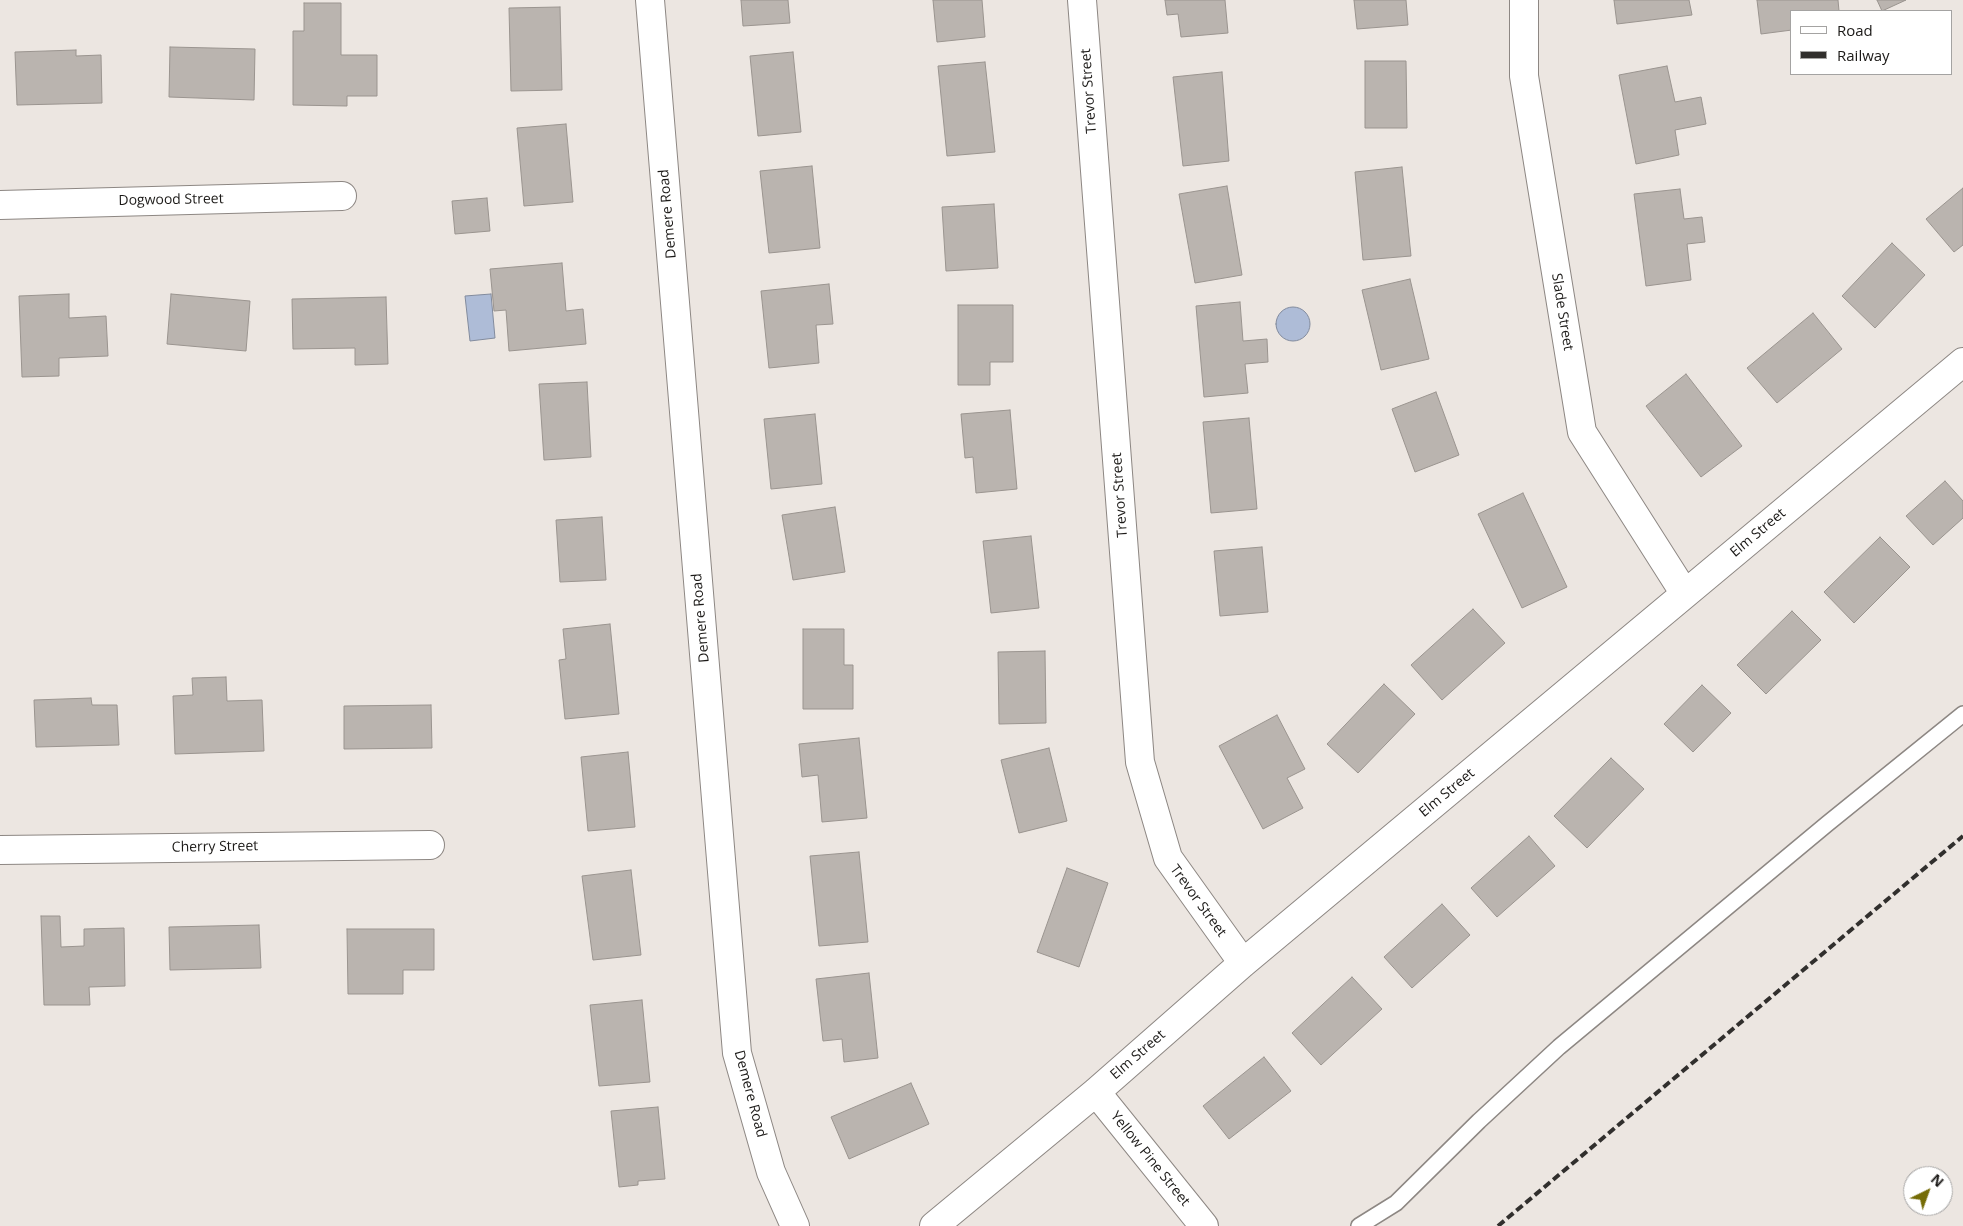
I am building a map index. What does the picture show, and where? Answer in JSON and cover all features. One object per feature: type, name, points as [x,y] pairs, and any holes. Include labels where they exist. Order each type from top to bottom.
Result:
[{"type":"street","name":"Demere Road","points":[[650,0],[737,1052],[771,1172],[795,1226]]},
{"type":"street","name":"Trevor Street","points":[[1082,0],[1140,762],[1168,858],[1243,962]]},
{"type":"street","name":"Slade Street","points":[[1524,0],[1524,76],[1582,432],[1685,594]]},
{"type":"street","name":"Dogwood Street","points":[[0,205],[342,196]]},
{"type":"street","name":"Elm Street","points":[[934,1226],[1096,1092],[1243,962],[1963,362]]},
{"type":"street","name":"Cherry Street","points":[[0,850],[430,845]]},
{"type":"street","name":"Yellow Pine Street","points":[[1096,1092],[1204,1226]]},
{"type":"lane","points":[[1359,1226],[1396,1203],[1479,1121],[1559,1047],[1963,714]]},
{"type":"water","points":[[491,294],[495,338],[470,341],[465,296]]},
{"type":"water","points":[[1293,307],[1300,308],[1305,312],[1309,317],[1309,331],[1305,336],[1300,340],[1293,341],[1286,340],[1281,336],[1277,331],[1276,324],[1277,317],[1281,312],[1286,308]]},
{"type":"building","points":[[741,0],[788,0],[790,23],[743,26]]},
{"type":"building","points":[[933,0],[982,0],[985,37],[937,42]]},
{"type":"building","points":[[1165,0],[1225,0],[1228,33],[1181,37],[1178,14],[1167,15]]},
{"type":"building","points":[[1354,0],[1406,0],[1408,25],[1357,29]]},
{"type":"building","points":[[1614,0],[1689,0],[1692,15],[1617,24]]},
{"type":"building","points":[[1757,0],[1838,0],[1839,10],[1790,10],[1790,30],[1761,34]]},
{"type":"building","points":[[1877,0],[1906,0],[1884,10],[1882,10]]},
{"type":"building","points":[[304,3],[341,3],[341,55],[377,55],[377,96],[347,96],[347,106],[293,105],[293,31],[304,31]]},
{"type":"building","points":[[560,7],[562,90],[511,91],[509,8]]},
{"type":"building","points":[[170,47],[255,49],[254,100],[169,97]]},
{"type":"building","points":[[76,50],[76,56],[101,55],[102,103],[17,105],[15,52]]},
{"type":"building","points":[[793,52],[801,132],[758,136],[750,56]]},
{"type":"building","points":[[1365,61],[1406,61],[1407,128],[1365,128]]},
{"type":"building","points":[[985,62],[995,152],[947,156],[938,66]]},
{"type":"building","points":[[1667,66],[1675,102],[1701,97],[1706,124],[1675,130],[1679,155],[1636,164],[1619,75]]},
{"type":"building","points":[[1222,72],[1229,161],[1183,166],[1173,77]]},
{"type":"building","points":[[566,124],[573,202],[524,206],[517,128]]},
{"type":"building","points":[[812,166],[820,248],[769,253],[760,171]]},
{"type":"building","points":[[1402,167],[1411,256],[1363,260],[1355,172]]},
{"type":"building","points":[[1227,186],[1242,275],[1195,283],[1179,194]]},
{"type":"building","points":[[1963,188],[1963,245],[1954,252],[1926,219]]},
{"type":"building","points":[[1680,189],[1684,219],[1702,217],[1705,242],[1687,244],[1691,280],[1646,286],[1634,194]]},
{"type":"building","points":[[487,198],[490,231],[455,234],[452,201]]},
{"type":"building","points":[[994,204],[998,268],[946,271],[942,207]]},
{"type":"building","points":[[1892,243],[1925,275],[1875,328],[1842,296]]},
{"type":"building","points":[[562,263],[566,311],[583,309],[586,344],[509,351],[506,310],[494,311],[490,269]]},
{"type":"building","points":[[1410,279],[1429,359],[1381,370],[1362,290]]},
{"type":"building","points":[[829,284],[833,324],[816,325],[819,363],[769,368],[761,291]]},
{"type":"building","points":[[69,294],[69,318],[106,316],[108,356],[59,358],[59,376],[22,377],[19,296]]},
{"type":"building","points":[[171,294],[250,301],[246,351],[167,344]]},
{"type":"building","points":[[386,297],[388,364],[355,365],[355,348],[293,349],[292,299]]},
{"type":"building","points":[[1240,302],[1243,341],[1267,339],[1268,362],[1245,364],[1248,393],[1204,397],[1196,306]]},
{"type":"building","points":[[958,305],[1013,305],[1013,362],[990,362],[990,385],[958,385]]},
{"type":"building","points":[[1813,313],[1842,349],[1777,403],[1747,368]]},
{"type":"building","points":[[1686,374],[1742,446],[1701,477],[1646,406]]},
{"type":"building","points":[[587,382],[591,457],[544,460],[539,384]]},
{"type":"building","points":[[1436,392],[1459,455],[1415,472],[1392,409]]},
{"type":"building","points":[[1010,410],[1017,489],[976,493],[973,457],[965,458],[961,414]]},
{"type":"building","points":[[815,414],[822,484],[771,489],[764,419]]},
{"type":"building","points":[[1249,418],[1257,509],[1211,513],[1203,422]]},
{"type":"building","points":[[1945,481],[1963,501],[1963,518],[1933,545],[1906,516]]},
{"type":"building","points":[[1523,493],[1567,587],[1522,608],[1478,514]]},
{"type":"building","points":[[835,507],[845,572],[793,580],[782,515]]},
{"type":"building","points":[[602,517],[606,580],[560,582],[556,520]]},
{"type":"building","points":[[1031,536],[1039,608],[991,613],[983,541]]},
{"type":"building","points":[[1880,537],[1910,567],[1854,623],[1824,592]]},
{"type":"building","points":[[1262,547],[1268,612],[1220,616],[1214,551]]},
{"type":"building","points":[[1473,609],[1505,643],[1442,700],[1411,665]]},
{"type":"building","points":[[1792,611],[1821,640],[1766,694],[1737,665]]},
{"type":"building","points":[[610,624],[619,714],[565,719],[559,660],[566,659],[563,629]]},
{"type":"building","points":[[803,629],[844,629],[844,665],[853,665],[853,709],[803,709]]},
{"type":"building","points":[[1045,651],[1046,723],[999,724],[998,652]]},
{"type":"building","points":[[226,677],[227,701],[262,700],[264,751],[175,754],[173,696],[193,695],[192,678]]},
{"type":"building","points":[[1384,684],[1415,714],[1358,773],[1327,744]]},
{"type":"building","points":[[1702,685],[1731,713],[1693,752],[1664,724]]},
{"type":"building","points":[[91,698],[92,705],[117,705],[119,745],[36,747],[34,700]]},
{"type":"building","points":[[431,705],[432,748],[344,749],[344,706]]},
{"type":"building","points":[[1277,715],[1305,769],[1287,778],[1303,808],[1263,829],[1219,746]]},
{"type":"building","points":[[859,738],[867,818],[822,822],[818,775],[802,777],[799,744]]},
{"type":"building","points":[[1049,748],[1067,821],[1019,833],[1001,760]]},
{"type":"building","points":[[628,752],[635,827],[588,831],[581,757]]},
{"type":"building","points":[[1611,758],[1644,789],[1587,848],[1554,816]]},
{"type":"building","points":[[1529,836],[1555,866],[1497,917],[1471,888]]},
{"type":"building","points":[[859,852],[868,942],[819,946],[810,856]]},
{"type":"building","points":[[1067,868],[1108,883],[1079,967],[1037,952]]},
{"type":"building","points":[[631,870],[641,955],[593,960],[582,876]]},
{"type":"building","points":[[1442,904],[1470,935],[1412,988],[1384,957]]},
{"type":"building","points":[[41,916],[60,916],[61,947],[84,946],[84,929],[124,928],[125,986],[89,987],[90,1005],[44,1005]]},
{"type":"building","points":[[259,925],[261,968],[170,970],[169,927]]},
{"type":"building","points":[[347,929],[434,929],[434,970],[403,970],[403,994],[348,994]]},
{"type":"building","points":[[869,973],[878,1058],[844,1062],[842,1039],[823,1041],[816,979]]},
{"type":"building","points":[[1352,977],[1382,1009],[1321,1065],[1292,1033]]},
{"type":"building","points":[[642,1000],[650,1082],[599,1086],[590,1005]]},
{"type":"building","points":[[1264,1057],[1291,1091],[1229,1139],[1203,1106]]},
{"type":"building","points":[[911,1083],[929,1124],[849,1159],[831,1117]]},
{"type":"building","points":[[658,1107],[665,1179],[638,1181],[638,1185],[619,1187],[611,1111]]},
{"type":"railway","points":[[1498,1226],[1963,836]]}]
